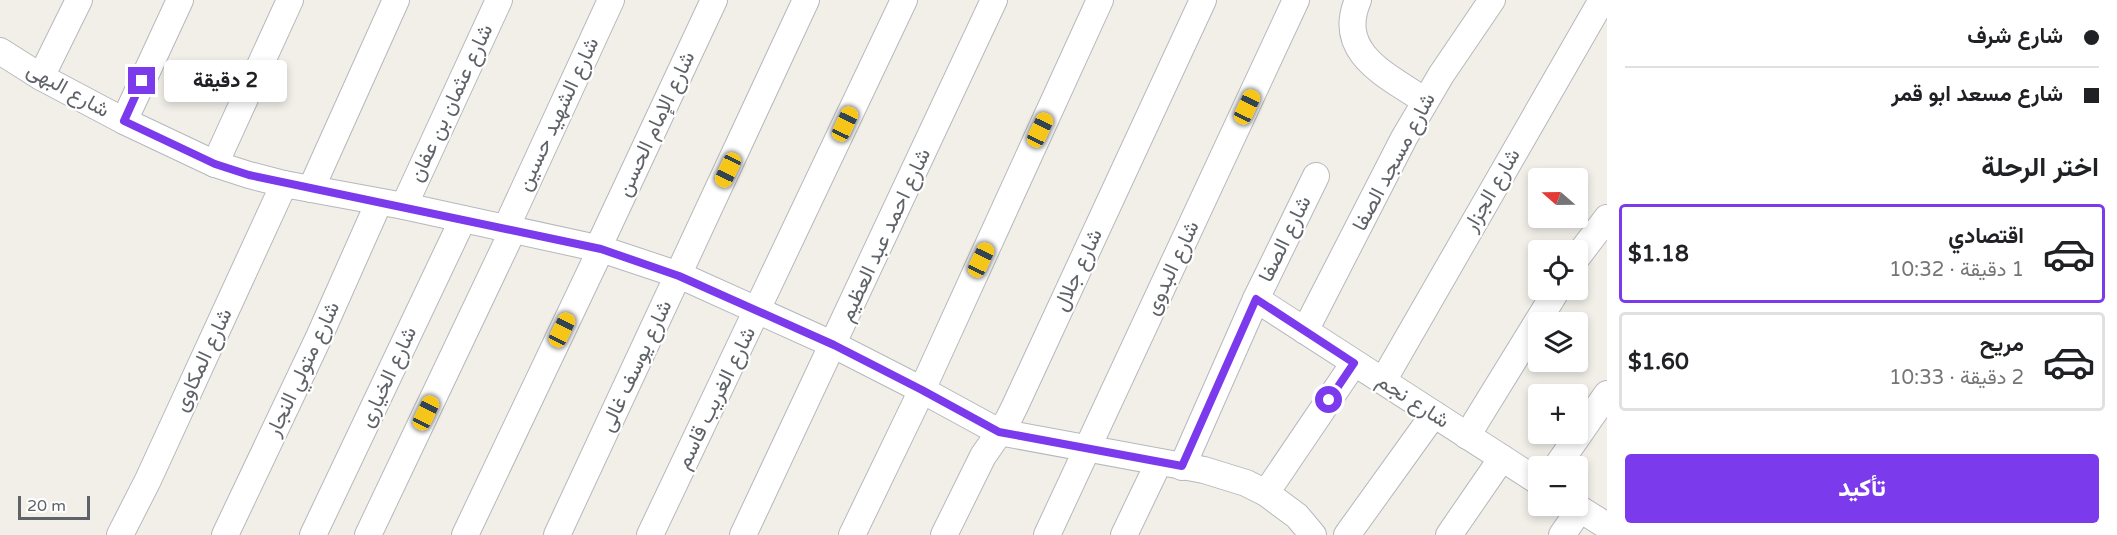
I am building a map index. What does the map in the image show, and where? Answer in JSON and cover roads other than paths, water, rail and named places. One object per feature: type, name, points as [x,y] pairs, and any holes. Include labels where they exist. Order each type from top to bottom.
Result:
[{"type":"street","points":[[41,76],[79,0]]},
{"type":"street","points":[[124,121],[180,0]]},
{"type":"street","points":[[215,164],[290,0]]},
{"type":"street","points":[[311,189],[396,0]]},
{"type":"street","name":"شارع عثمان بن عفان","points":[[391,204],[499,0]]},
{"type":"street","name":"شارع الشهيد حسين","points":[[368,535],[509,229],[611,0]]},
{"type":"street","name":"شارع الإمام الحسن","points":[[465,535],[714,0]]},
{"type":"street","name":"شارع يوسف غالى","points":[[557,535],[806,0]]},
{"type":"street","name":"شارع الغريب قاسم","points":[[650,535],[904,0]]},
{"type":"street","name":"شارع احمد عبد العظيم","points":[[743,535],[994,0]]},
{"type":"street","points":[[852,535],[922,390],[1100,0]]},
{"type":"street","name":"شارع جلال","points":[[944,535],[982,456],[1015,406],[1203,0]]},
{"type":"street","name":"شارع البدوى","points":[[1047,535],[1296,0]]},
{"type":"street","points":[[1358,0],[1352,17],[1357,47],[1365,59],[1425,101]]},
{"type":"street","name":"شارع مسجد الصفا","points":[[1305,331],[1425,101],[1492,0]]},
{"type":"street","name":"شارع الجزار","points":[[1383,381],[1596,7]]},
{"type":"street","name":"شارع البهى","points":[[1,55],[124,121],[215,164],[284,184],[600,248],[679,276],[834,345],[999,432],[1225,475],[1266,493],[1297,516],[1313,535]]},
{"type":"street","name":"شارع الصفا","points":[[1124,535],[1170,464],[1256,299],[1316,176]]},
{"type":"street","name":"شارع المكاوى","points":[[120,535],[148,480],[284,184]]},
{"type":"street","name":"شارع متولي النجار","points":[[225,535],[319,337],[391,204]]},
{"type":"street","points":[[1588,242],[1607,218]]},
{"type":"street","name":"شارع الخيارى","points":[[314,535],[463,219]]},
{"type":"street","name":"شارع نجم","points":[[1256,299],[1528,475]]},
{"type":"street","points":[[1467,436],[1551,300]]},
{"type":"street","points":[[1266,493],[1354,363]]},
{"type":"street","points":[[1564,456],[1607,394]]},
{"type":"street","points":[[1347,535],[1434,414]]},
{"type":"street","points":[[1449,535],[1502,458]]},
{"type":"street","points":[[1588,514],[1607,526]]},
{"type":"street","points":[[1562,535],[1572,516]]}]
